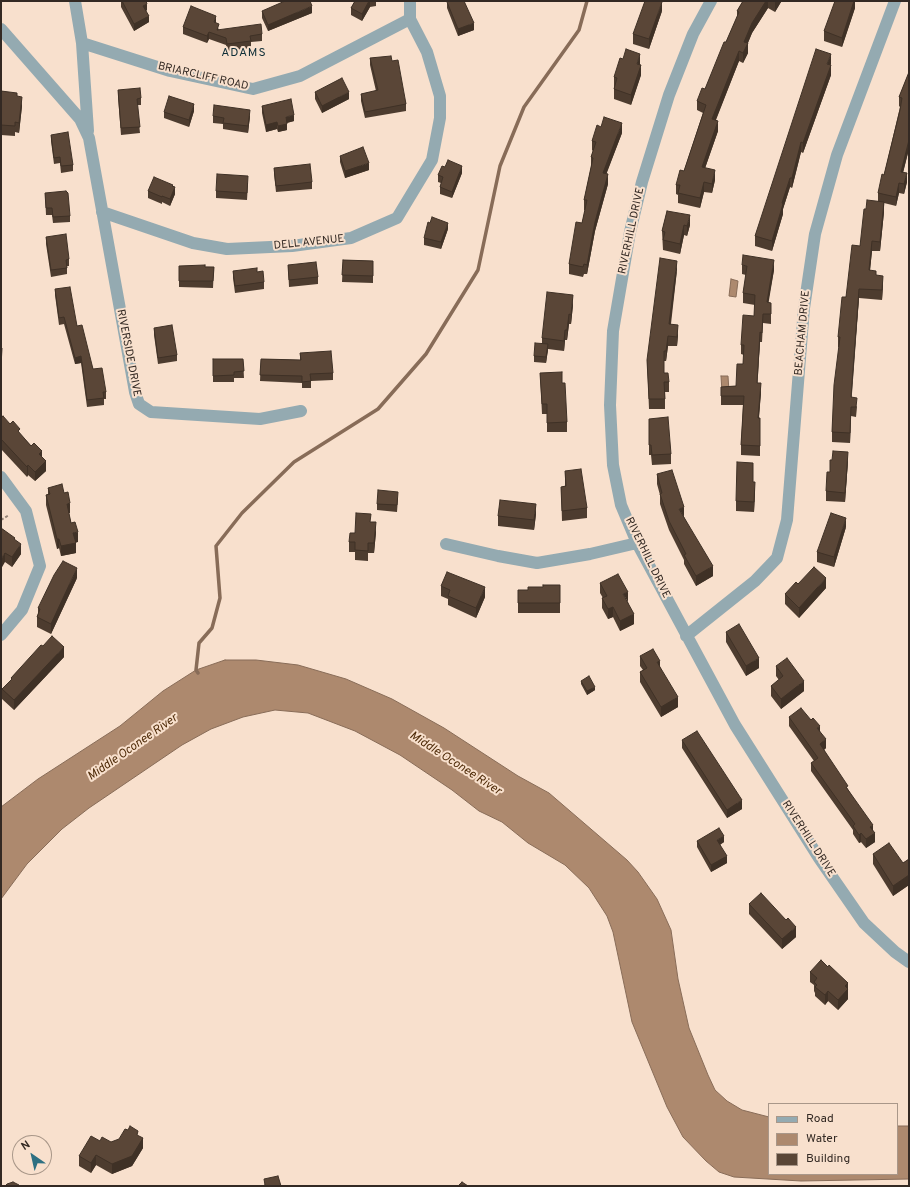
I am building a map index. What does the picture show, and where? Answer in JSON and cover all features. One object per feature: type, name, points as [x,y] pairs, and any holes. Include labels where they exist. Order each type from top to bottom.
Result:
[{"type":"street","points":[[75,1],[82,43]]},
{"type":"street","points":[[410,1],[410,19]]},
{"type":"street","name":"RIVERHILL DRIVE","points":[[711,1],[693,34],[669,95],[644,174],[630,232],[613,331],[610,406],[613,465],[621,505],[637,543],[735,725],[819,858],[864,923],[895,952],[909,962]]},
{"type":"street","name":"BEACHAM DRIVE","points":[[686,636],[755,581],[777,558],[787,520],[804,308],[815,234],[837,155],[895,1]]},
{"type":"street","name":"BRIARCLIFF ROAD","points":[[82,43],[170,71],[253,89],[300,76],[410,19]]},
{"type":"street","name":"DELL AVENUE","points":[[102,212],[193,243],[228,249],[292,246],[351,238],[397,218],[432,160],[440,118],[440,96],[426,52],[410,19]]},
{"type":"street","name":"RIVERSIDE DRIVE","points":[[1,29],[80,119],[89,138]]},
{"type":"street","name":"RIVERSIDE DRIVE","points":[[82,43],[89,138],[135,392],[139,404],[151,412],[260,418],[301,411]]},
{"type":"street","points":[[1,477],[26,511],[40,566],[22,610],[1,635]]},
{"type":"street","points":[[446,544],[537,563],[590,554],[637,543]]},
{"type":"path","points":[[1,520],[9,515]]},
{"type":"water","points":[[731,279],[738,281],[736,297],[729,296]]},
{"type":"water","points":[[721,376],[728,376],[729,392],[722,392]]},
{"type":"water","name":"Middle Oconee River","points":[[225,660],[256,660],[298,665],[346,679],[392,699],[444,728],[518,776],[549,793],[627,860],[638,872],[657,899],[671,930],[678,979],[689,1028],[715,1090],[727,1101],[742,1110],[768,1117],[768,1175],[898,1175],[898,1126],[909,1126],[909,1179],[801,1181],[734,1177],[719,1172],[683,1137],[667,1107],[632,1022],[613,932],[607,916],[589,888],[565,865],[528,843],[502,822],[479,811],[452,790],[400,755],[355,731],[308,713],[275,710],[243,717],[211,729],[182,745],[89,808],[62,829],[27,864],[1,899],[1,807],[38,779],[120,726],[163,691],[196,670]]},
{"type":"building","points":[[122,1],[146,1],[147,4],[143,6],[149,16],[134,24]]},
{"type":"building","points":[[285,1],[310,1],[312,6],[268,25],[262,11]]},
{"type":"building","points":[[355,1],[369,1],[362,14],[351,8]]},
{"type":"building","points":[[464,1],[474,23],[458,29],[447,2]]},
{"type":"building","points":[[645,1],[662,2],[649,39],[633,34]]},
{"type":"building","points":[[743,1],[766,1],[752,23],[744,42],[748,43],[743,53],[739,51],[712,119],[718,121],[702,167],[715,170],[712,184],[704,182],[700,198],[678,193],[680,185],[676,185],[680,170],[684,171],[706,105],[697,101],[702,88],[705,89],[724,42],[726,42],[739,12],[737,11]]},
{"type":"building","points":[[835,1],[854,1],[842,38],[824,31]]},
{"type":"building","points":[[191,6],[216,16],[214,22],[219,24],[217,30],[261,24],[262,34],[250,36],[251,41],[227,44],[226,38],[209,32],[207,36],[183,27]]},
{"type":"building","points":[[626,49],[640,54],[637,64],[641,65],[631,95],[614,89],[617,78],[614,77],[620,58],[623,59]]},
{"type":"building","points":[[816,49],[831,54],[827,64],[831,65],[803,143],[801,142],[792,178],[790,178],[782,203],[783,204],[772,241],[755,236]]},
{"type":"building","points":[[391,56],[392,61],[398,60],[406,104],[365,112],[361,94],[378,90],[370,58]]},
{"type":"building","points":[[909,72],[909,140],[901,172],[907,173],[904,184],[899,183],[896,197],[878,193],[900,110],[902,98],[899,97]]},
{"type":"building","points":[[342,78],[349,92],[322,106],[315,92]]},
{"type":"building","points":[[140,88],[141,98],[137,99],[140,127],[121,128],[118,90]]},
{"type":"building","points":[[1,91],[17,93],[17,96],[22,97],[19,123],[15,122],[15,126],[1,125]]},
{"type":"building","points":[[169,96],[194,104],[189,120],[164,112]]},
{"type":"building","points":[[291,99],[294,115],[286,117],[287,124],[278,126],[277,122],[266,125],[262,106]]},
{"type":"building","points":[[214,105],[250,110],[248,126],[223,123],[224,118],[213,116]]},
{"type":"building","points":[[604,117],[622,123],[603,173],[608,174],[595,222],[587,265],[584,264],[583,267],[569,264],[576,222],[582,223],[587,200],[584,200],[593,158],[591,157],[596,142],[592,141],[597,125],[601,127]]},
{"type":"building","points":[[68,132],[73,165],[61,166],[60,157],[54,158],[51,135]]},
{"type":"building","points":[[363,147],[369,163],[345,171],[340,156]]},
{"type":"building","points":[[448,160],[462,166],[452,192],[440,187],[443,177],[438,175],[442,166],[445,167]]},
{"type":"building","points":[[310,164],[312,182],[276,186],[274,168]]},
{"type":"building","points":[[217,174],[248,176],[247,193],[216,191]]},
{"type":"building","points":[[154,177],[175,187],[170,199],[148,191]]},
{"type":"building","points":[[66,191],[68,193],[70,216],[53,217],[52,208],[46,208],[45,193]]},
{"type":"building","points":[[867,200],[884,202],[880,242],[872,241],[869,270],[876,271],[876,275],[883,276],[882,290],[859,289],[851,397],[857,398],[856,407],[851,407],[850,433],[832,432],[834,385],[840,337],[838,337],[842,297],[846,297],[852,245],[860,246],[864,209],[866,209]]},
{"type":"building","points":[[667,211],[690,215],[687,226],[684,225],[680,244],[663,240],[665,232],[662,231]]},
{"type":"building","points":[[432,217],[448,223],[441,242],[424,238],[428,222],[430,223]]},
{"type":"building","points":[[66,234],[69,259],[66,260],[67,268],[51,270],[46,237]]},
{"type":"building","points":[[743,255],[774,260],[767,302],[771,303],[771,314],[763,314],[762,333],[760,332],[757,383],[761,383],[758,418],[760,418],[760,446],[741,445],[744,396],[721,396],[721,387],[736,386],[737,364],[743,364],[744,345],[741,345],[743,315],[754,316],[755,295],[743,293],[747,266],[742,265]]},
{"type":"building","points":[[660,258],[677,261],[669,324],[678,325],[677,337],[668,336],[666,351],[664,351],[664,373],[668,373],[669,382],[664,382],[665,399],[649,399],[647,360]]},
{"type":"building","points":[[343,260],[373,261],[373,276],[342,275]]},
{"type":"building","points":[[316,262],[318,277],[289,280],[288,265]]},
{"type":"building","points":[[205,265],[205,267],[214,267],[213,281],[179,281],[179,266]]},
{"type":"building","points":[[257,268],[257,272],[263,271],[264,282],[235,286],[233,271]]},
{"type":"building","points":[[70,287],[77,326],[82,325],[93,369],[102,368],[106,392],[103,392],[104,398],[87,400],[81,356],[75,358],[64,317],[59,318],[55,289]]},
{"type":"building","points":[[547,292],[573,295],[571,315],[569,314],[564,341],[542,338]]},
{"type":"building","points":[[172,325],[177,355],[158,358],[154,328]]},
{"type":"building","points":[[535,343],[548,344],[546,357],[534,356]]},
{"type":"building","points":[[331,351],[333,373],[310,374],[311,381],[302,382],[302,376],[260,375],[261,359],[301,360],[300,353]]},
{"type":"building","points":[[213,359],[243,359],[244,371],[234,372],[234,375],[213,376]]},
{"type":"building","points":[[562,372],[562,383],[565,383],[567,422],[547,423],[547,404],[542,404],[540,373]]},
{"type":"building","points":[[3,416],[10,424],[13,421],[20,429],[18,431],[31,446],[34,443],[42,451],[39,454],[46,461],[35,472],[28,465],[27,467],[1,439],[1,418]]},
{"type":"building","points":[[668,417],[671,454],[652,455],[651,445],[649,445],[649,419]]},
{"type":"building","points":[[833,451],[848,452],[845,493],[826,491],[827,472],[830,472],[830,460],[832,460]]},
{"type":"building","points":[[737,462],[753,463],[753,482],[755,482],[754,502],[736,501]]},
{"type":"building","points":[[581,469],[587,508],[562,511],[561,487],[566,486],[565,471]]},
{"type":"building","points":[[672,470],[684,507],[679,509],[713,566],[696,576],[684,555],[686,554],[669,521],[660,494],[662,493],[657,474]]},
{"type":"building","points":[[62,484],[64,493],[68,492],[70,503],[67,504],[71,523],[75,522],[78,532],[73,533],[76,543],[61,546],[59,539],[57,539],[46,495],[50,494],[48,488]]},
{"type":"building","points":[[378,490],[398,492],[397,505],[377,504]]},
{"type":"building","points":[[500,500],[536,504],[534,520],[498,516]]},
{"type":"building","points":[[356,513],[371,514],[370,522],[376,522],[374,543],[368,543],[368,551],[355,550],[355,542],[349,542],[350,533],[355,533]]},
{"type":"building","points":[[831,513],[846,518],[834,557],[817,552]]},
{"type":"building","points":[[1,528],[21,544],[12,557],[5,553],[1,559]]},
{"type":"building","points":[[63,561],[77,568],[51,624],[37,617],[40,609],[38,608],[54,575]]},
{"type":"building","points":[[814,567],[826,578],[799,608],[785,594],[796,582],[798,584]]},
{"type":"building","points":[[447,572],[485,587],[476,608],[448,596],[450,590],[441,586]]},
{"type":"building","points":[[618,574],[628,592],[623,594],[634,614],[620,621],[613,607],[608,609],[602,598],[607,596],[600,583]]},
{"type":"building","points":[[543,585],[560,585],[560,603],[518,603],[518,590],[528,590],[528,587],[543,587]]},
{"type":"building","points":[[739,624],[759,658],[746,666],[726,632]]},
{"type":"building","points":[[52,636],[64,647],[14,700],[2,689],[41,645],[43,646]]},
{"type":"building","points":[[653,649],[660,661],[657,662],[678,697],[661,707],[640,672],[647,668],[640,656]]},
{"type":"building","points":[[787,658],[804,681],[781,699],[771,686],[783,676],[776,666]]},
{"type":"building","points":[[589,676],[595,687],[587,691],[581,681]]},
{"type":"building","points":[[801,708],[811,720],[813,718],[820,726],[817,728],[826,739],[820,744],[848,786],[846,787],[873,825],[870,827],[875,833],[866,839],[861,833],[859,835],[853,826],[855,824],[811,763],[818,758],[789,717]]},
{"type":"building","points":[[697,731],[742,800],[727,810],[682,740]]},
{"type":"building","points":[[719,828],[724,836],[717,840],[727,856],[711,865],[697,841]]},
{"type":"building","points":[[889,843],[903,863],[909,859],[909,875],[893,886],[873,854]]},
{"type":"building","points":[[761,893],[786,920],[788,918],[796,927],[782,939],[749,904]]},
{"type":"building","points":[[821,960],[828,967],[829,965],[848,983],[845,986],[848,989],[838,1000],[828,991],[825,995],[815,987],[817,985],[814,982],[817,978],[810,972]]},
{"type":"building","points":[[130,1126],[138,1131],[137,1135],[143,1138],[132,1156],[112,1164],[96,1155],[91,1163],[79,1156],[91,1136],[100,1141],[102,1137],[111,1142],[119,1139],[125,1129],[128,1130]]},
{"type":"building","points":[[278,1176],[281,1186],[262,1186],[265,1185],[264,1179]]},
{"type":"building","points":[[13,1182],[19,1186],[5,1186],[7,1184]]},
{"type":"building","points":[[462,1182],[468,1186],[458,1186]]},
{"type":"waterway","points":[[198,673],[196,670],[199,643],[212,628],[220,598],[216,546],[242,513],[294,462],[378,409],[426,354],[478,270],[500,166],[524,107],[579,30],[587,1]]},
{"type":"district","name":"ADAMS","points":[[244,54]]}]
